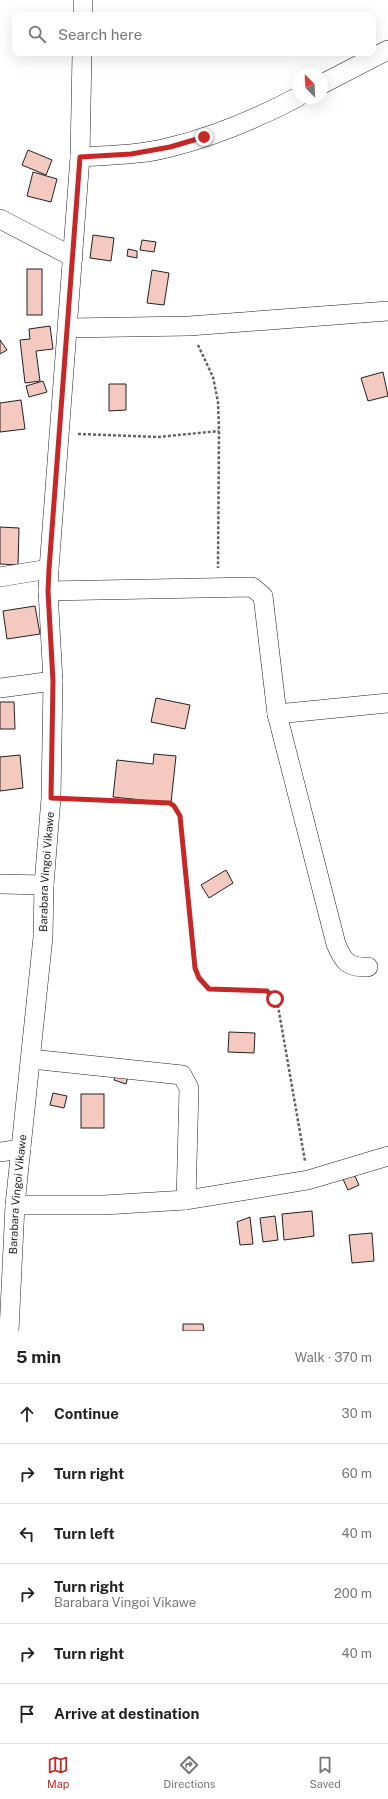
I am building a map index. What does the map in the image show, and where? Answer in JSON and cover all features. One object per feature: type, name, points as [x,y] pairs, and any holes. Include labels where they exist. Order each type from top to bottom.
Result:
[{"type":"street","points":[[83,0],[83,12]]},
{"type":"street","points":[[328,81],[388,50]]},
{"type":"street","name":"Barabara Vingoi Vikawe","points":[[9,1331],[15,1205],[31,1059],[42,937],[44,885],[51,798],[53,681],[48,591],[80,157],[82,56]]},
{"type":"street","points":[[80,157],[131,154],[170,147],[204,137],[273,110],[292,100]]},
{"type":"street","points":[[0,219],[73,257]]},
{"type":"street","points":[[68,328],[189,326],[388,311]]},
{"type":"street","points":[[0,576],[49,569]]},
{"type":"street","points":[[48,591],[252,587],[263,596],[277,714],[336,944],[340,953],[349,964],[352,966],[368,967]]},
{"type":"street","points":[[0,688],[53,681]]},
{"type":"street","points":[[277,714],[388,703]]},
{"type":"street","points":[[0,884],[44,885]]},
{"type":"street","points":[[31,1059],[182,1075],[189,1088],[186,1200]]},
{"type":"street","points":[[0,1152],[21,1148]]},
{"type":"street","points":[[15,1205],[104,1205],[186,1200],[308,1180],[388,1156]]},
{"type":"street","points":[[0,1262],[13,1246]]},
{"type":"path","points":[[189,326],[213,377],[218,402],[218,588]]},
{"type":"path","points":[[60,434],[159,437],[219,430]]},
{"type":"path","points":[[51,798],[170,803],[178,810],[180,816],[195,968],[199,978],[209,989],[267,991],[275,999],[279,1013],[308,1180]]},
{"type":"building","points":[[28,150],[52,160],[46,175],[22,165]]},
{"type":"building","points":[[33,172],[57,179],[51,202],[27,196]]},
{"type":"building","points":[[93,235],[114,238],[111,261],[90,258]]},
{"type":"building","points":[[142,240],[156,242],[154,252],[140,250]]},
{"type":"building","points":[[128,249],[137,251],[137,258],[127,256]]},
{"type":"building","points":[[27,269],[42,269],[42,315],[27,315]]},
{"type":"building","points":[[152,270],[169,273],[164,305],[147,303]]},
{"type":"building","points":[[50,326],[53,349],[36,351],[40,381],[25,383],[20,340],[30,339],[29,329]]},
{"type":"building","points":[[0,340],[7,350],[0,354]]},
{"type":"building","points":[[383,372],[388,396],[368,401],[361,378]]},
{"type":"building","points":[[43,381],[47,392],[29,397],[26,386]]},
{"type":"building","points":[[109,384],[126,384],[126,410],[109,411]]},
{"type":"building","points":[[21,400],[25,429],[0,432],[0,403]]},
{"type":"building","points":[[0,527],[19,528],[18,565],[0,564]]},
{"type":"building","points":[[35,606],[40,634],[7,639],[3,611]]},
{"type":"building","points":[[156,698],[190,705],[185,729],[151,722]]},
{"type":"building","points":[[0,702],[14,702],[15,729],[0,729]]},
{"type":"building","points":[[154,754],[176,756],[171,803],[113,797],[117,760],[153,764]]},
{"type":"building","points":[[20,755],[23,788],[0,791],[0,757]]},
{"type":"building","points":[[226,870],[233,883],[209,898],[201,885]]},
{"type":"building","points":[[229,1032],[255,1033],[254,1053],[228,1052]]},
{"type":"building","points":[[117,1070],[129,1073],[126,1084],[114,1080]]},
{"type":"building","points":[[53,1093],[67,1096],[64,1108],[50,1105]]},
{"type":"building","points":[[81,1094],[104,1094],[104,1128],[81,1128]]},
{"type":"building","points":[[353,1172],[359,1185],[348,1190],[342,1177]]},
{"type":"building","points":[[312,1211],[314,1236],[284,1240],[282,1214]]},
{"type":"building","points":[[275,1216],[278,1240],[263,1242],[260,1218]]},
{"type":"building","points":[[250,1217],[253,1244],[240,1245],[237,1222]]},
{"type":"building","points":[[372,1233],[374,1261],[352,1263],[349,1235]]},
{"type":"building","points":[[183,1324],[203,1324],[204,1331],[183,1331]]},
{"type":"route","points":[[204,137],[170,147],[131,154],[80,157],[48,591],[53,681],[51,798],[170,803],[174,806],[178,810],[180,816],[195,968],[199,978],[209,989],[267,991],[272,994],[275,999]]}]
